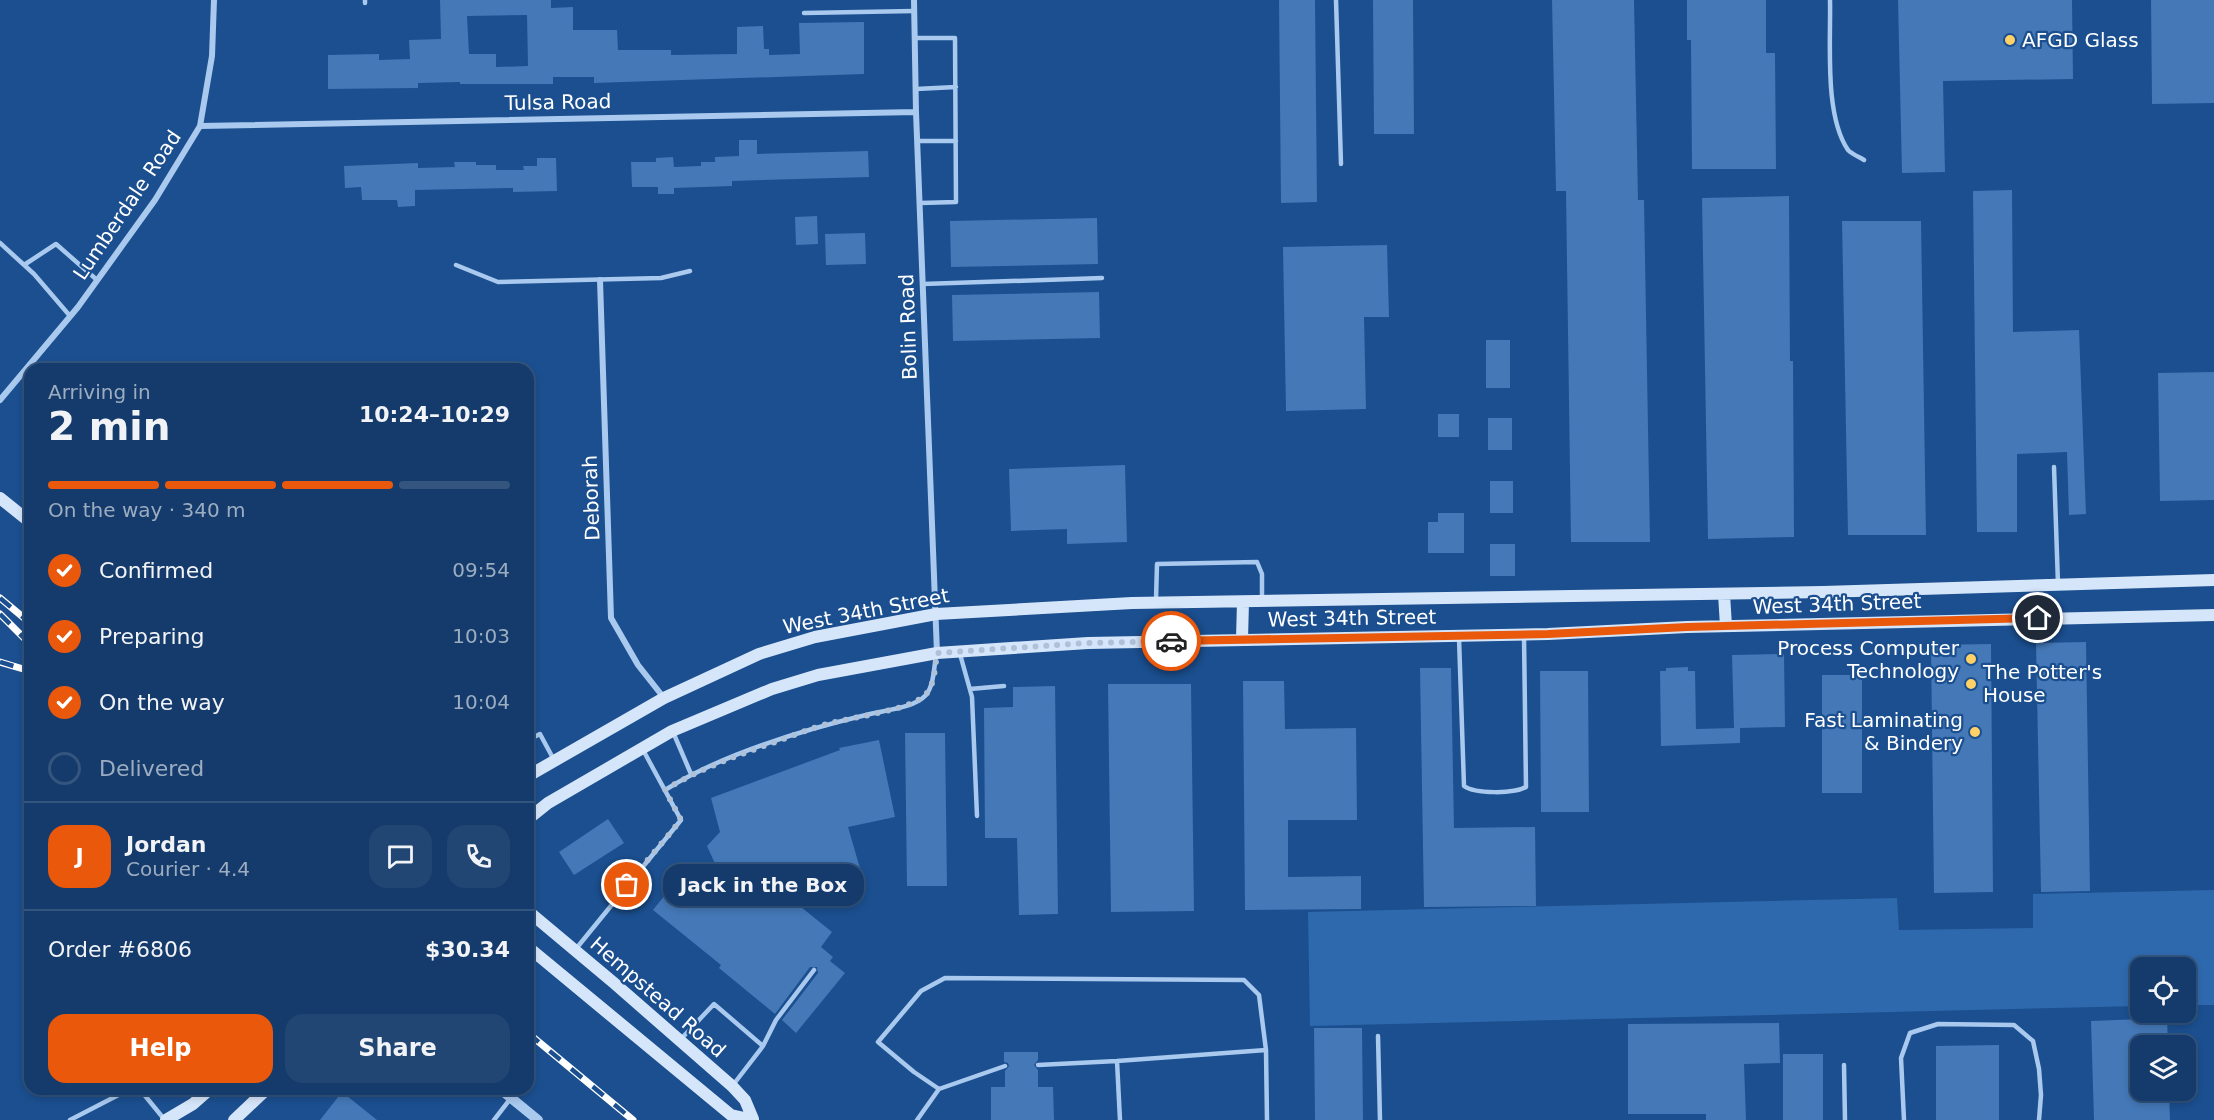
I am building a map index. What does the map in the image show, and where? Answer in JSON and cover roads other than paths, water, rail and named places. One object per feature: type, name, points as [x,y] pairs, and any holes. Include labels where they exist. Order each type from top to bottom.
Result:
[{"type":"main road","points":[[0,498],[24,517]]},
{"type":"main road","name":"West 34th Street","points":[[534,773],[664,698],[759,654],[814,637],[936,614],[1156,603],[1724,594],[2214,580]]},
{"type":"main road","points":[[1724,594],[1726,626]]},
{"type":"main road","points":[[1242,639],[1243,602]]},
{"type":"main road","name":"West 34th Street","points":[[534,814],[548,803],[672,731],[772,689],[818,675],[937,653],[1088,643],[1524,634],[1726,626],[2214,615]]},
{"type":"main road","name":"Hempstead Road","points":[[534,916],[732,1086],[746,1100],[753,1120]]},
{"type":"main road","name":"Hempstead Road","points":[[534,952],[731,1115],[753,1120]]},
{"type":"main road","points":[[168,1120],[203,1095]]},
{"type":"main road","points":[[234,1120],[261,1095]]},
{"type":"street","name":"Lumberdale Road","points":[[31,363],[70,316],[155,200],[200,126],[212,56],[214,0]]},
{"type":"street","name":"Bolin Road","points":[[914,0],[917,141],[937,653]]},
{"type":"street","name":"Tulsa Road","points":[[200,126],[916,112]]},
{"type":"street","name":"Deborah","points":[[600,280],[611,618],[638,665],[664,698]]},
{"type":"street","name":"Lumberdale Road","points":[[0,400],[24,371]]},
{"type":"street","points":[[508,1095],[538,1120]]},
{"type":"lane","points":[[1336,0],[1341,164]]},
{"type":"lane","points":[[1830,0],[1832,103],[1838,129],[1850,152],[1864,159]]},
{"type":"lane","points":[[804,13],[914,11]]},
{"type":"lane","points":[[915,38],[955,38],[956,201],[920,203]]},
{"type":"lane","points":[[916,89],[956,87]]},
{"type":"lane","points":[[917,141],[956,141]]},
{"type":"lane","points":[[0,243],[24,265],[70,316]]},
{"type":"lane","points":[[24,265],[56,244],[97,280]]},
{"type":"lane","points":[[456,265],[498,282],[661,278],[690,271]]},
{"type":"lane","points":[[923,284],[1102,278]]},
{"type":"lane","points":[[2054,467],[2058,584]]},
{"type":"lane","points":[[1156,603],[1157,564],[1182,562],[1257,562],[1262,574],[1262,601]]},
{"type":"lane","points":[[1459,635],[1464,786],[1471,791],[1519,791],[1526,787],[1524,634]]},
{"type":"lane","points":[[960,651],[970,689],[977,816]]},
{"type":"lane","points":[[665,790],[691,774],[726,759],[825,724],[914,704],[926,694],[933,681],[937,653]]},
{"type":"lane","points":[[970,689],[1004,686]]},
{"type":"lane","points":[[672,731],[691,774]]},
{"type":"lane","points":[[534,737],[540,734],[554,761]]},
{"type":"lane","points":[[574,950],[681,820],[642,748]]},
{"type":"lane","points":[[732,1086],[763,1046],[776,1020],[814,970]]},
{"type":"lane","points":[[939,1089],[878,1042],[921,991],[945,978],[1244,980],[1259,995],[1266,1050],[1267,1120]]},
{"type":"lane","points":[[680,1041],[714,1004],[763,1046]]},
{"type":"lane","points":[[1904,1120],[1901,1058],[1910,1033],[1938,1024],[2014,1025],[2033,1041],[2039,1069],[2041,1095],[2039,1120]]},
{"type":"lane","points":[[1378,1036],[1380,1120]]},
{"type":"lane","points":[[1038,1065],[1266,1050]]},
{"type":"lane","points":[[1117,1061],[1120,1120]]},
{"type":"lane","points":[[1844,1065],[1845,1120]]},
{"type":"lane","points":[[917,1120],[939,1089],[1005,1066]]},
{"type":"lane","points":[[70,1120],[118,1095]]},
{"type":"lane","points":[[145,1095],[168,1120]]},
{"type":"lane","points":[[494,1120],[511,1098]]},
{"type":"railway","points":[[0,598],[24,618]]},
{"type":"railway","points":[[0,614],[24,638]]},
{"type":"railway","points":[[0,662],[24,669]]},
{"type":"railway","points":[[534,1038],[633,1120]]},
{"type":"place","name":"AFGD Glass","points":[[2010,40]]},
{"type":"place","name":"Process Computer Technology","points":[[1971,659]]},
{"type":"place","name":"The Potter's House","points":[[1971,684]]},
{"type":"place","name":"Fast Laminating & Bindery","points":[[1975,732]]},
{"type":"place","name":"Jack in the Box","points":[[627,885]]}]
